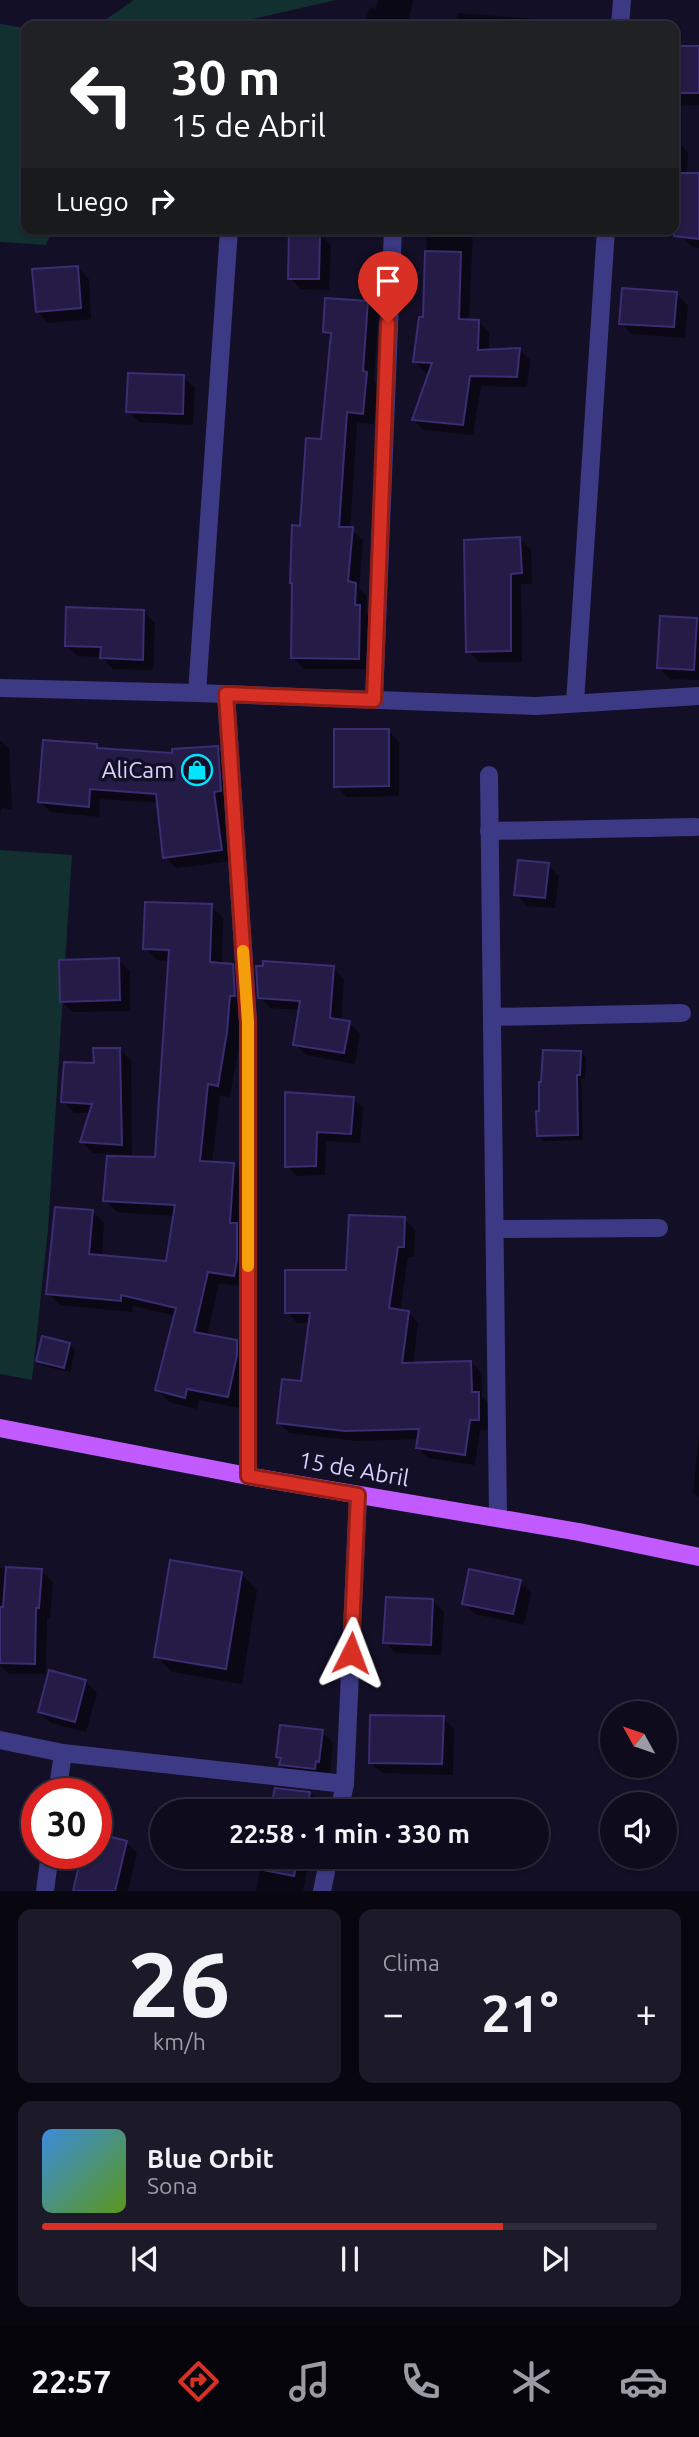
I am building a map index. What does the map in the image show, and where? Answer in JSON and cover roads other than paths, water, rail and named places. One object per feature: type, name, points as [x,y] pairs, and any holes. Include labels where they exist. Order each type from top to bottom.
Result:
[{"type":"main road","name":"15 de Abril","points":[[0,1429],[248,1476],[498,1517],[699,1558]]},
{"type":"street","points":[[620,21],[622,0]]},
{"type":"street","points":[[197,693],[229,235]]},
{"type":"street","points":[[374,700],[393,235]]},
{"type":"street","points":[[575,703],[606,235]]},
{"type":"street","points":[[0,688],[536,706],[699,696]]},
{"type":"street","points":[[226,694],[248,1022],[248,1476]]},
{"type":"street","points":[[489,775],[498,1517]]},
{"type":"street","points":[[489,831],[696,827]]},
{"type":"street","points":[[492,1017],[682,1013]]},
{"type":"street","points":[[495,1229],[659,1228]]},
{"type":"street","points":[[342,1799],[345,1784],[358,1495]]},
{"type":"street","points":[[0,1740],[62,1753],[345,1784]]},
{"type":"street","points":[[59,1778],[62,1753]]},
{"type":"street","points":[[45,1891],[48,1869]]},
{"type":"street","points":[[321,1891],[326,1869]]},
{"type":"place","name":"AliCam","points":[[197,770]]}]
